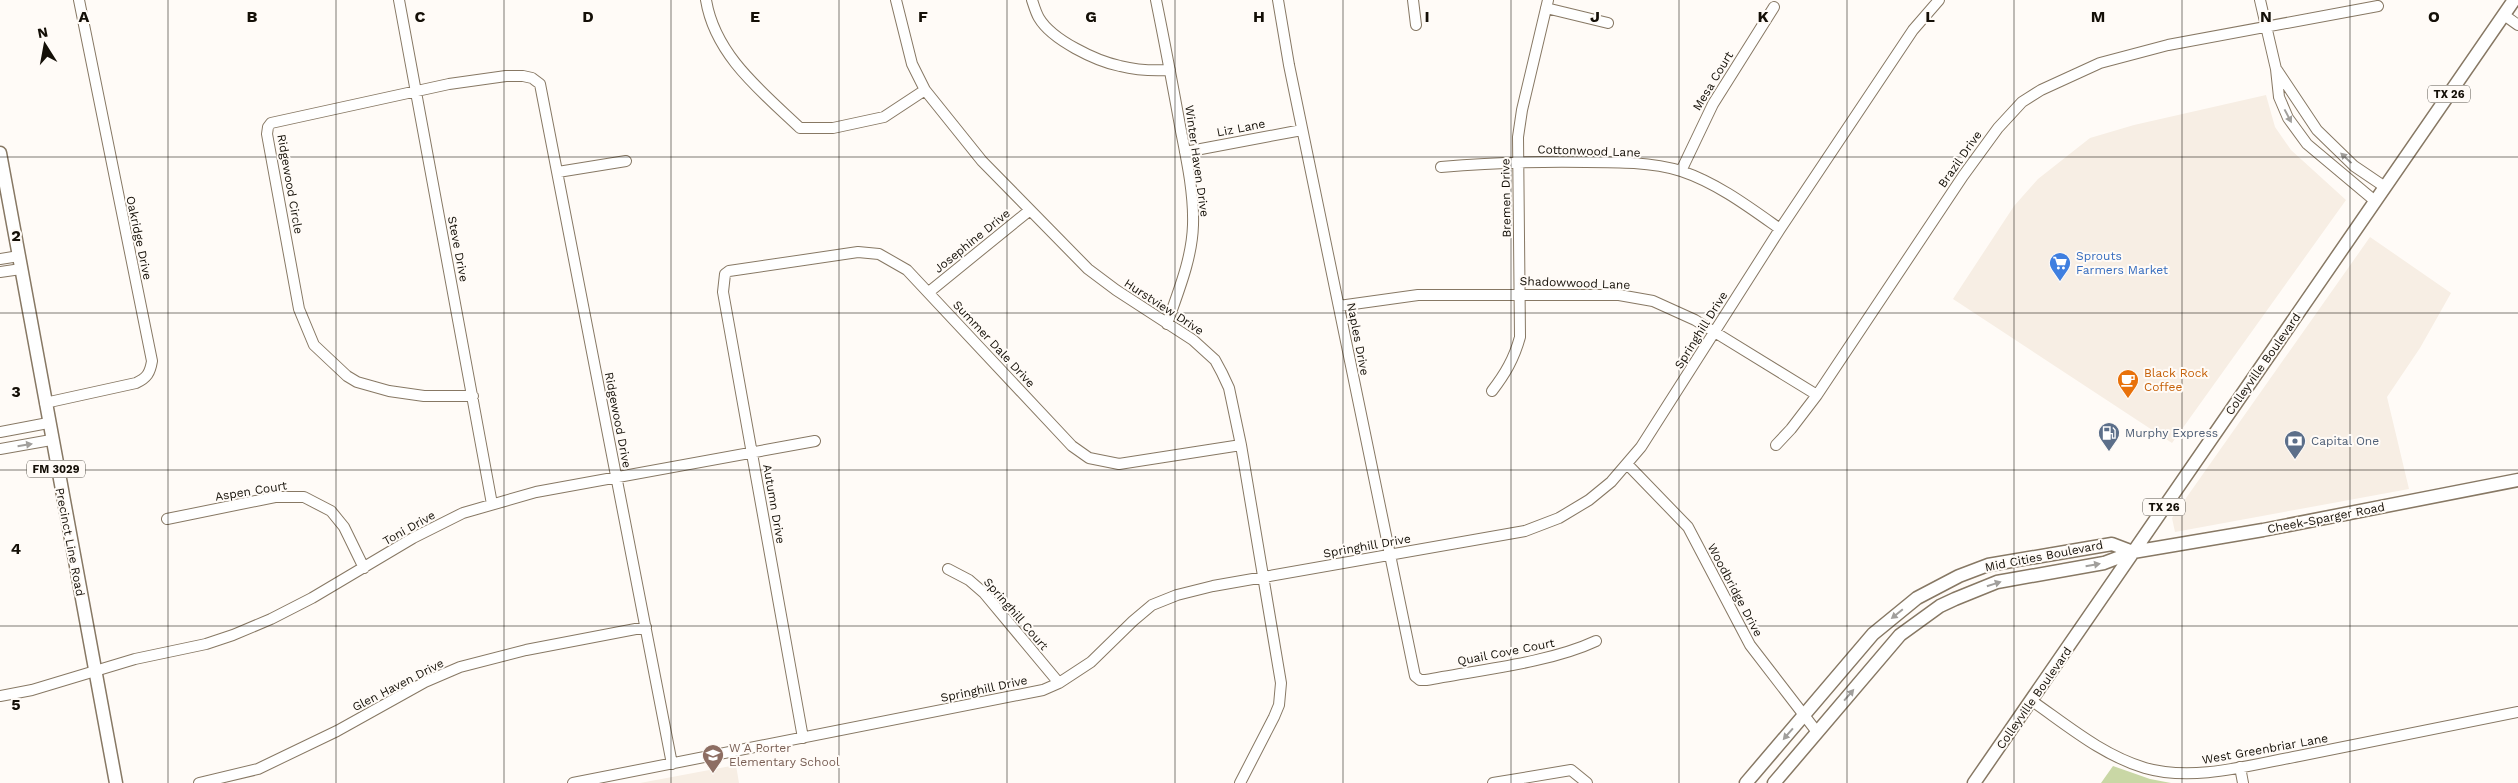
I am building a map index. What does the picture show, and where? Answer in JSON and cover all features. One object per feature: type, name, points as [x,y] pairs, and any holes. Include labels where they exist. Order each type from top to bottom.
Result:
[{"type":"main road","name":"Colleyville Boulevard","points":[[1976,780],[2514,0]]},
{"type":"main road","name":"Precinct Line Road","points":[[0,154],[51,440],[116,783]]},
{"type":"main road","name":"Cheek-Sparger Road","points":[[2133,552],[2264,530],[2518,480]]},
{"type":"main road","name":"Mid Cities Boulevard","points":[[1746,783],[1873,634],[1917,598],[1959,576],[1988,565],[2112,544],[2133,552]]},
{"type":"main road","name":"Mid Cities Boulevard","points":[[1774,783],[1900,635],[1942,605],[1997,582],[2104,563],[2133,552]]},
{"type":"street","name":"Oakridge Drive","points":[[45,403],[136,383],[146,377],[150,371],[152,361],[79,0]]},
{"type":"street","name":"Steve Drive","points":[[399,0],[492,504]]},
{"type":"street","points":[[706,0],[709,17],[719,43],[750,80],[800,128],[833,128],[884,117],[925,90]]},
{"type":"street","name":"Hurstview Drive","points":[[896,0],[912,64],[925,90],[982,161],[1088,269],[1193,340],[1215,360],[1228,388],[1241,445],[1281,683],[1279,705],[1240,783]]},
{"type":"street","points":[[1032,0],[1039,18],[1044,24],[1072,46],[1120,66],[1148,71],[1170,70]]},
{"type":"street","name":"Winter Haven Drive","points":[[1156,0],[1185,152],[1192,200],[1193,225],[1190,248],[1181,285],[1167,324]]},
{"type":"street","name":"Naples Drive","points":[[1278,0],[1302,130],[1389,554],[1414,673],[1420,680]]},
{"type":"street","points":[[1413,0],[1416,25]]},
{"type":"street","points":[[2260,0],[2276,69],[2279,97],[2288,118],[2307,144],[2375,201]]},
{"type":"street","name":"Springhill Drive","points":[[573,783],[1023,695],[1059,683],[1091,662],[1132,621],[1152,606],[1195,590],[1389,554],[1497,537],[1541,526],[1575,510],[1590,500],[1628,464],[1659,420],[1780,229],[1913,30],[1937,1]]},
{"type":"street","points":[[1547,4],[1608,23]]},
{"type":"street","name":"Bremen Drive","points":[[1492,391],[1506,373],[1514,357],[1520,337],[1518,161],[1522,110],[1547,4]]},
{"type":"street","name":"Brazil Drive","points":[[1776,445],[1791,429],[1816,395],[1963,176],[1998,128],[2022,102],[2041,90],[2100,64],[2168,44],[2378,6]]},
{"type":"street","name":"Mesa Court","points":[[1681,171],[1712,104],[1774,8]]},
{"type":"street","points":[[2504,15],[2518,25]]},
{"type":"street","points":[[2276,69],[2317,130],[2354,166],[2385,187]]},
{"type":"street","name":"Ridgewood Circle","points":[[473,396],[424,396],[389,391],[357,382],[347,376],[314,345],[299,308],[267,134],[268,127],[271,123],[286,119],[416,90],[506,76],[523,76],[538,81]]},
{"type":"street","name":"Ridgewood Drive","points":[[538,81],[544,95],[672,764]]},
{"type":"street","name":"Liz Lane","points":[[1185,152],[1302,130]]},
{"type":"street","name":"Cottonwood Lane","points":[[1441,167],[1518,161],[1613,162],[1681,171],[1724,191],[1780,229]]},
{"type":"street","points":[[558,172],[626,162]]},
{"type":"street","name":"Josephine Drive","points":[[929,292],[1030,210]]},
{"type":"street","name":"Summer Dale Drive","points":[[725,274],[729,271],[868,252],[885,257],[907,270],[1072,446],[1089,458],[1119,464],[1241,445]]},
{"type":"street","points":[[0,259],[18,256]]},
{"type":"street","points":[[0,272],[21,268]]},
{"type":"street","name":"Autumn Drive","points":[[725,274],[723,292],[803,738]]},
{"type":"street","name":"Shadowwood Lane","points":[[1339,306],[1418,294],[1619,295],[1653,301],[1665,304],[1714,332],[1816,395]]},
{"type":"street","points":[[0,432],[48,423]]},
{"type":"street","points":[[0,449],[51,440]]},
{"type":"street","name":"Toni Drive","points":[[0,696],[94,672],[136,658],[206,644],[233,635],[271,619],[364,568],[413,538],[455,517],[492,504],[536,492],[815,441]]},
{"type":"street","name":"Woodbridge Drive","points":[[1628,464],[1688,527],[1750,645],[1817,732]]},
{"type":"street","name":"Aspen Court","points":[[167,519],[275,497],[304,497],[330,511],[344,527],[364,568]]},
{"type":"street","name":"Springhill Court","points":[[948,569],[969,580],[984,593],[1059,683]]},
{"type":"street","name":"Glen Haven Drive","points":[[199,783],[258,769],[338,731],[425,682],[460,667],[526,650],[646,627]]},
{"type":"street","name":"Quail Cove Court","points":[[1420,680],[1561,654],[1596,641]]},
{"type":"street","name":"West Greenbriar Lane","points":[[2032,701],[2097,747],[2121,759],[2147,768],[2179,774],[2240,767],[2518,712]]},
{"type":"street","points":[[2240,767],[2243,783]]},
{"type":"street","points":[[1493,783],[1571,770],[1586,783]]},
{"type":"shaded area","points":[[2266,95],[2275,127],[2291,150],[2346,200],[2172,443],[1953,299],[2014,206],[2038,179],[2090,138],[2134,125]]},
{"type":"shaded area","points":[[2370,237],[2451,293],[2420,348],[2387,397],[2409,489],[2175,532],[2172,518]]},
{"type":"shaded area","name":"W A Porter Elementary School","points":[[736,765],[739,783],[640,783]]},
{"type":"green space","points":[[2113,766],[2150,779],[2171,783],[2101,783]]},
{"type":"place","name":"Sprouts Farmers Market","points":[[2060,282]]},
{"type":"place","name":"Black Rock Coffee","points":[[2128,399]]},
{"type":"place","name":"Murphy Express","points":[[2109,452]]},
{"type":"place","name":"Capital One","points":[[2295,460]]},
{"type":"place","name":"W A Porter Elementary School","points":[[713,774]]}]
